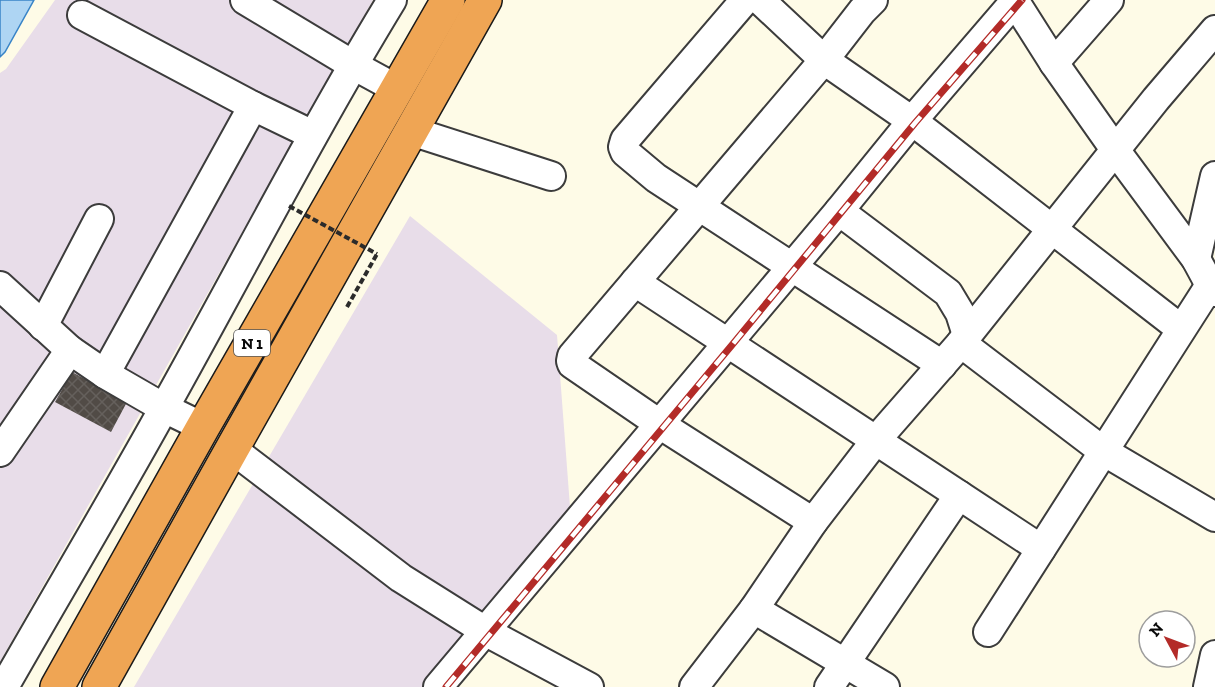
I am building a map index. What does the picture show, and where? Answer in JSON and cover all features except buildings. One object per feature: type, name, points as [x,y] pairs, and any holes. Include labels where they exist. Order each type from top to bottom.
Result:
[{"type":"highway","name":"N 1","points":[[57,687],[448,0]]},
{"type":"highway","name":"N 1","points":[[99,687],[485,0]]},
{"type":"street","points":[[245,0],[397,89]]},
{"type":"street","points":[[4,687],[164,408],[313,135],[392,0]]},
{"type":"street","points":[[745,0],[625,140],[622,147],[657,178],[699,207],[942,365]]},
{"type":"street","points":[[760,0],[824,60],[912,121],[1181,329]]},
{"type":"street","points":[[813,522],[659,424],[572,364],[571,360],[572,356],[873,0]]},
{"type":"street","points":[[438,687],[1015,0],[1054,63],[1196,259],[1212,288],[1181,329],[988,632]]},
{"type":"street","points":[[1054,63],[1109,0]]},
{"type":"street","points":[[82,15],[253,106],[313,135]]},
{"type":"street","points":[[694,687],[754,609],[813,522],[876,440],[964,339],[1156,99],[1206,57],[1215,30]]},
{"type":"street","points":[[105,374],[253,106]]},
{"type":"street","points":[[411,131],[551,176]]},
{"type":"street","points":[[1196,259],[1215,176]]},
{"type":"street","points":[[839,211],[948,293],[960,313],[964,339],[1103,451],[1215,517]]},
{"type":"street","points":[[43,326],[99,219]]},
{"type":"street","points":[[635,282],[1041,549]]},
{"type":"street","points":[[0,286],[70,350],[105,374],[164,408],[203,427]]},
{"type":"street","points":[[0,452],[70,350]]},
{"type":"street","points":[[232,449],[401,578],[486,631],[590,687]]},
{"type":"street","points":[[829,687],[959,495]]},
{"type":"street","points":[[754,609],[885,687]]},
{"type":"street","points":[[1208,687],[1215,655]]},
{"type":"path","points":[[289,206],[377,254],[347,307]]},
{"type":"shaded area","points":[[55,0],[373,0],[0,662],[0,73],[6,69]]},
{"type":"shaded area","points":[[410,216],[557,335],[570,507],[422,687],[134,687]]},
{"type":"water","points":[[0,0],[34,0],[0,57]]},
{"type":"railway","points":[[446,687],[915,123],[1022,0]]}]
